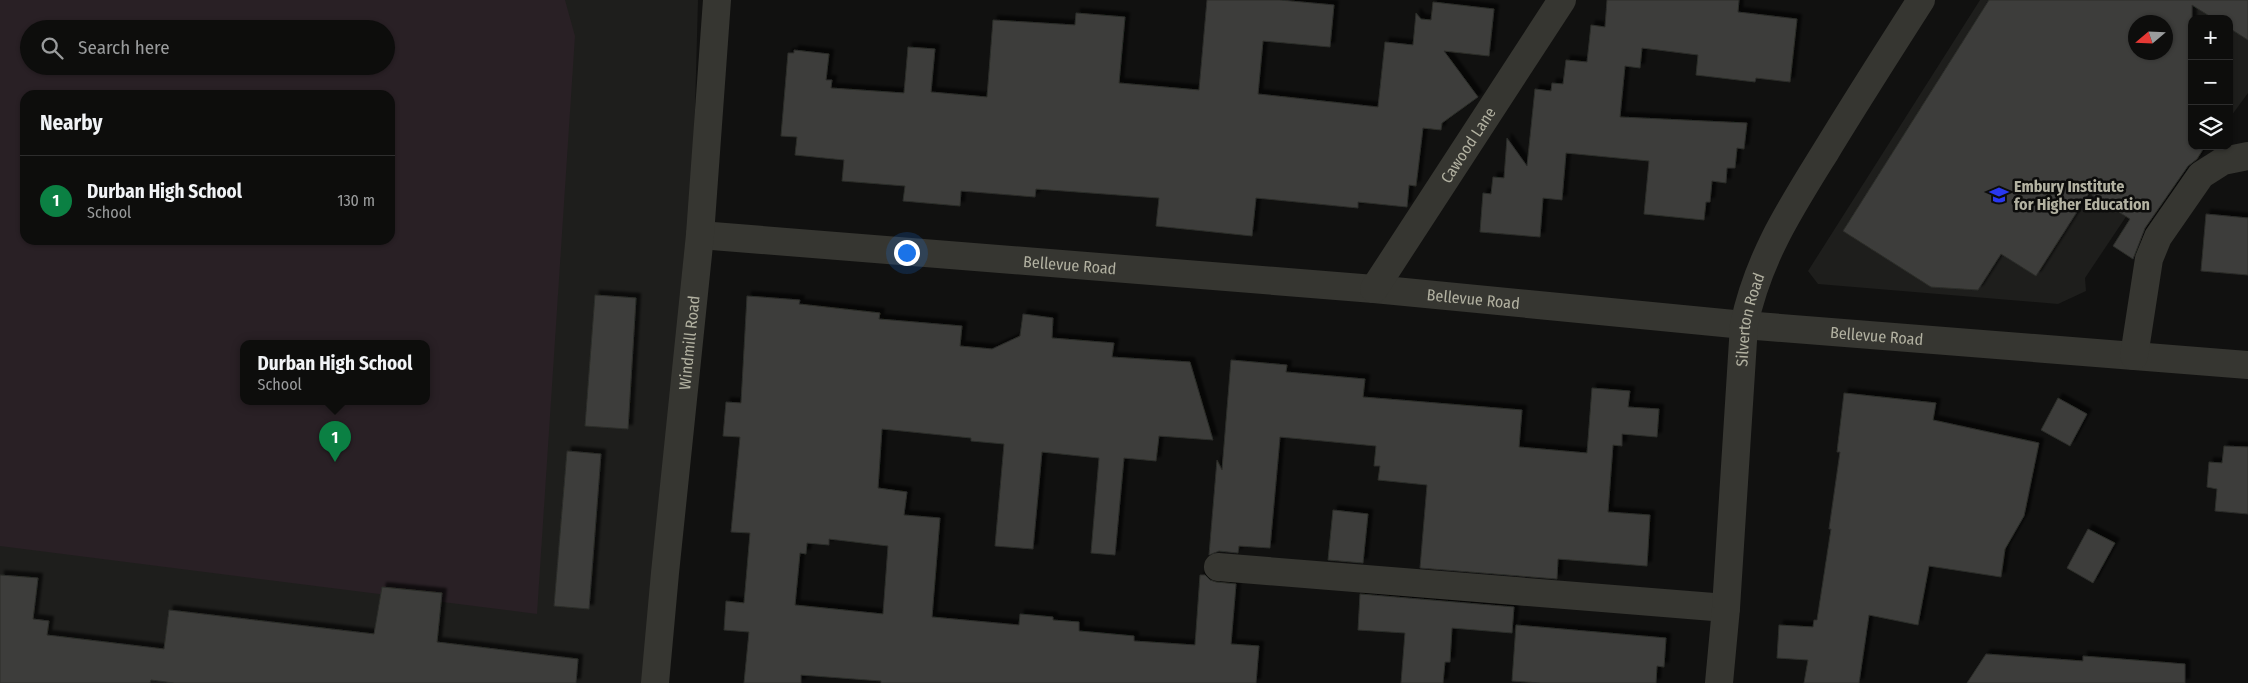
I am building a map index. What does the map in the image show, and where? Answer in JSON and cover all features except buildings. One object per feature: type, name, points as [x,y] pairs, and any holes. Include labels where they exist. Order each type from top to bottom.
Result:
[{"type":"street","name":"Windmill Road","points":[[656,683],[665,573],[700,235],[717,0]]},
{"type":"street","name":"Cawood Lane","points":[[1374,289],[1562,0]]},
{"type":"street","name":"Silverton Road","points":[[1719,683],[1726,608],[1744,325],[1749,302],[1775,235],[1921,0]]},
{"type":"street","points":[[2134,356],[2149,259],[2158,237],[2201,176],[2223,161],[2248,156]]},
{"type":"street","name":"Bellevue Road","points":[[700,235],[1374,289],[1744,325],[2248,365]]},
{"type":"street","points":[[1218,567],[1726,608]]},
{"type":"shaded area","points":[[0,0],[698,0],[692,219],[651,683],[0,683]]},
{"type":"shaded area","points":[[0,0],[565,0],[575,36],[537,614],[0,546]]},
{"type":"shaded area","name":"Embury Institute for Higher Education","points":[[1980,0],[2248,0],[2248,93],[2233,114],[2233,15],[2188,15],[2188,124],[2085,278],[2086,291],[2058,304],[1818,284],[1808,271]]},
{"type":"place","name":"Embury Institute for Higher Education","points":[[1999,195]]},
{"type":"place","name":"Durban High School","points":[[335,462]]}]
